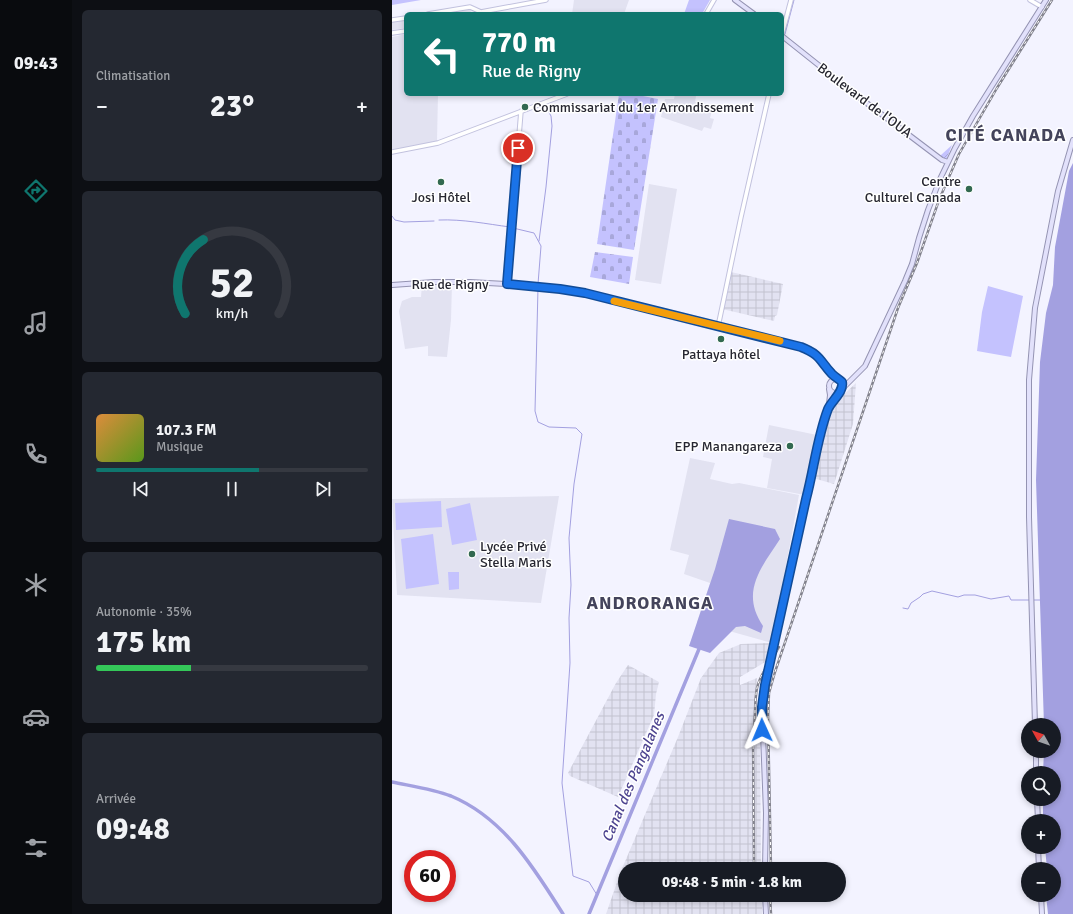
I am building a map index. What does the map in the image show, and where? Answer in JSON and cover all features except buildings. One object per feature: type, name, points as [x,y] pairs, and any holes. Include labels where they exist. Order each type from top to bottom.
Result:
[{"type":"main road","points":[[735,0],[751,12]]},
{"type":"main road","points":[[765,862],[766,813],[762,707],[765,685],[812,477],[820,432],[832,402],[841,390],[865,366],[906,282],[928,210],[948,162],[969,122],[1046,0]]},
{"type":"main road","name":"Boulevard de l'OUA","points":[[784,37],[860,98],[942,160],[948,162]]},
{"type":"main road","points":[[1035,718],[1029,517],[1029,380],[1035,308],[1058,191],[1073,140]]},
{"type":"main road","name":"Rue de Rigny","points":[[392,285],[453,282],[507,284],[585,293],[801,347],[812,352],[839,380]]},
{"type":"main road","points":[[827,368],[829,375],[829,408]]},
{"type":"main road","points":[[829,386],[832,380],[849,380],[857,374]]},
{"type":"main road","points":[[839,380],[842,384],[841,390]]},
{"type":"main road","points":[[829,386],[834,392],[841,390]]},
{"type":"main road","points":[[765,902],[766,914]]},
{"type":"main road","points":[[1041,902],[1042,914]]},
{"type":"street","points":[[485,12],[546,0]]},
{"type":"street","points":[[707,12],[714,0]]},
{"type":"street","points":[[784,27],[791,0]]},
{"type":"street","points":[[1030,0],[1042,7]]},
{"type":"street","points":[[440,12],[470,7],[478,12]]},
{"type":"street","points":[[392,20],[404,18]]},
{"type":"street","points":[[392,34],[404,31]]},
{"type":"street","points":[[392,152],[438,143],[563,96]]},
{"type":"street","points":[[719,322],[769,96]]},
{"type":"street","points":[[507,284],[522,111]]},
{"type":"shaded area","points":[[574,0],[629,0],[625,12],[572,12]]},
{"type":"shaded area","points":[[470,8],[471,12],[445,12]]},
{"type":"shaded area","points":[[404,19],[404,28],[392,30],[392,21]]},
{"type":"shaded area","points":[[404,34],[404,96],[438,96],[437,141],[392,150],[392,37]]},
{"type":"shaded area","points":[[675,96],[696,96],[695,102],[713,107],[710,118],[714,119],[711,129],[704,127],[702,131],[661,117],[665,99],[674,99]]},
{"type":"shaded area","points":[[1073,163],[1073,914],[1048,914],[1047,902],[1061,902],[1061,862],[1046,862],[1046,854],[1061,854],[1061,814],[1043,814],[1043,806],[1061,806],[1061,766],[1043,766],[1044,758],[1061,758],[1061,718],[1044,718],[1036,480],[1040,362],[1046,313],[1053,285],[1055,247],[1069,171]]},
{"type":"shaded area","points":[[649,184],[677,189],[661,284],[635,280]]},
{"type":"shaded area","points":[[731,272],[783,284],[777,315],[775,316],[774,321],[722,309]]},
{"type":"shaded area","points":[[452,283],[451,320],[447,357],[428,356],[428,346],[405,349],[399,311],[402,301],[412,297],[421,297],[422,284]]},
{"type":"shaded area","points":[[856,383],[853,424],[834,484],[813,478],[826,424],[837,401]]},
{"type":"shaded area","points":[[769,425],[817,435],[805,495],[767,488],[772,459],[763,457]]},
{"type":"shaded area","points":[[690,458],[715,463],[710,479],[799,495],[772,643],[697,622],[710,583],[684,574],[689,555],[670,550]]},
{"type":"shaded area","name":"Lycée Privé Stella Maris","points":[[559,496],[541,603],[397,595],[392,499]]},
{"type":"shaded area","points":[[729,519],[775,529],[780,539],[760,570],[753,591],[753,602],[756,614],[763,626],[761,633],[745,626],[736,627],[710,653],[689,646],[715,569]]},
{"type":"shaded area","points":[[772,643],[770,656],[767,661],[740,677],[740,685],[757,678],[755,703],[757,703],[760,730],[761,862],[625,862],[678,737],[701,678],[719,653],[741,644]]},
{"type":"shaded area","points":[[628,665],[659,682],[654,715],[618,797],[570,776],[568,773],[616,683]]},
{"type":"shaded area","points":[[618,880],[618,902],[762,902],[762,914],[606,914]]},
{"type":"green space","points":[[392,0],[421,0],[392,5]]},
{"type":"green space","points":[[689,0],[710,0],[703,12],[685,12]]},
{"type":"green space","points":[[619,96],[643,96],[658,99],[634,250],[597,244]]},
{"type":"green space","points":[[952,145],[946,160],[941,157],[941,155]]},
{"type":"green space","points":[[595,252],[633,257],[629,284],[590,277]]},
{"type":"green space","points":[[988,286],[1023,296],[1011,357],[977,351],[982,312]]},
{"type":"green space","points":[[441,501],[442,527],[396,530],[395,503]]},
{"type":"green space","points":[[470,503],[477,540],[452,545],[446,509]]},
{"type":"green space","points":[[433,534],[439,584],[406,589],[401,539]]},
{"type":"green space","points":[[448,572],[459,572],[459,589],[449,590]]},
{"type":"waterway","points":[[785,34],[794,0]]},
{"type":"waterway","points":[[539,241],[552,126],[551,116],[546,107]]},
{"type":"waterway","points":[[392,216],[395,220],[404,222],[434,221]]},
{"type":"waterway","points":[[439,220],[466,221],[510,227]]},
{"type":"waterway","points":[[513,228],[534,233],[541,246],[538,284]]},
{"type":"waterway","points":[[538,288],[535,411],[538,422],[549,427],[576,428],[582,434],[574,484],[569,538],[571,585],[569,618],[570,663],[562,783],[573,876],[589,882],[597,895]]},
{"type":"waterway","points":[[903,608],[908,609],[911,603],[923,594],[932,591],[958,597],[964,595],[975,595],[991,599],[1009,596],[1011,600],[1031,600]]},
{"type":"waterway","points":[[1034,600],[1040,600]]},
{"type":"waterway","name":"Canal des Pangalanes","points":[[589,914],[699,649]]},
{"type":"waterway","name":"Canal des Pangalanes","points":[[392,782],[451,796],[487,817],[502,831],[529,862],[563,914]]},
{"type":"railway","points":[[771,862],[768,718],[769,693],[775,672],[898,308],[917,263],[939,200],[959,154],[997,88],[1052,0]]},
{"type":"railway","points":[[754,862],[753,734],[756,694],[761,677],[779,647]]},
{"type":"railway","points":[[770,902],[771,914]]},
{"type":"slow traffic","points":[[614,301],[780,341]]},
{"type":"place","name":"Commissariat du 1er Arrondissement","points":[[525,107]]},
{"type":"place","name":"Josi Hôtel","points":[[441,182]]},
{"type":"place","name":"Centre Culturel Canada","points":[[969,189]]},
{"type":"place","name":"Pattaya hôtel","points":[[721,339]]},
{"type":"place","name":"EPP Manangareza","points":[[790,446]]},
{"type":"place","name":"Lycée Privé Stella Maris","points":[[472,554]]},
{"type":"district","name":"CITÉ CANADA","points":[[1006,135]]},
{"type":"district","name":"ANDRORANGA","points":[[650,603]]},
{"type":"route","points":[[518,148],[510,229],[507,284],[560,289],[596,295],[662,313],[801,347],[809,350],[819,357],[830,372],[842,382],[842,388],[829,408],[820,432],[812,477],[765,685],[762,707],[762,730]]}]
